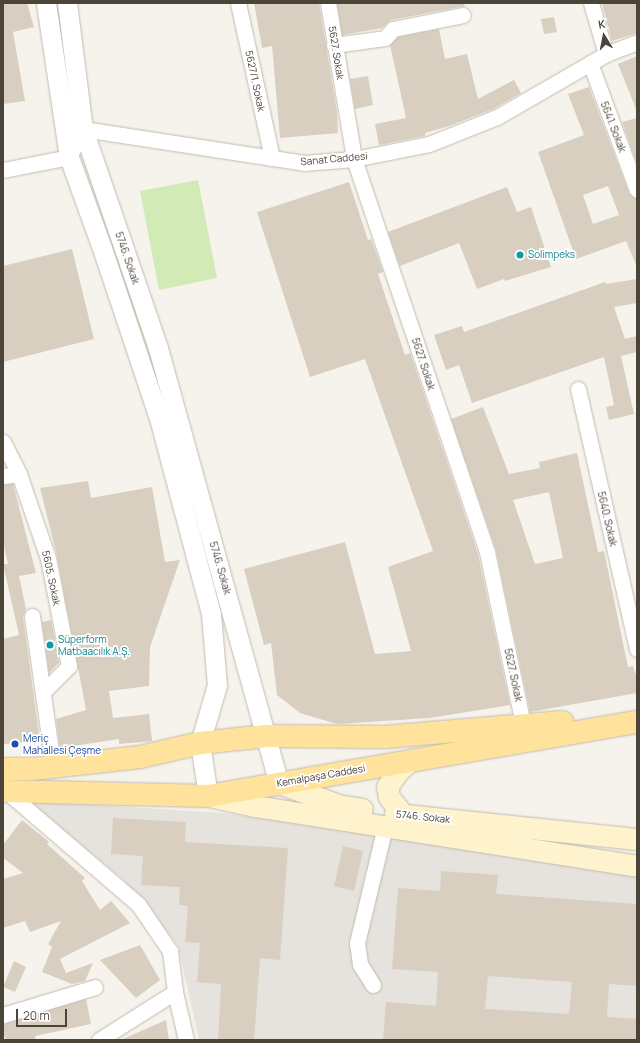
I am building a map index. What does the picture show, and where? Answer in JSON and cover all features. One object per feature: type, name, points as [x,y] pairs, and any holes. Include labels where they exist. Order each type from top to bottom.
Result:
[{"type":"main road","name":"Kemalpaşa Caddesi","points":[[3,769],[53,766],[140,757],[200,743],[268,736],[384,737],[523,724],[637,721]]},
{"type":"main road","name":"Kemalpaşa Caddesi","points":[[4,791],[208,796],[412,759],[637,721]]},
{"type":"main road","points":[[403,815],[388,797],[387,787],[398,771],[412,759]]},
{"type":"main road","name":"5746. Sokak","points":[[279,783],[338,805],[403,815],[637,839]]},
{"type":"main road","name":"5746. Sokak","points":[[208,796],[255,806],[637,866]]},
{"type":"street","points":[[46,3],[69,157],[102,248],[159,418],[211,614],[217,685],[200,743],[208,796]]},
{"type":"street","name":"5746. Sokak","points":[[67,3],[83,129],[158,348],[268,736],[279,783]]},
{"type":"street","name":"5627/1. Sokak","points":[[238,3],[272,158]]},
{"type":"street","name":"5627. Sokak","points":[[328,3],[354,159],[487,552],[523,724]]},
{"type":"street","points":[[591,3],[606,54]]},
{"type":"street","points":[[334,45],[385,38],[393,29],[463,15]]},
{"type":"street","name":"Sanat Caddesi","points":[[83,129],[304,163],[354,159],[429,144],[497,117],[606,54],[637,42]]},
{"type":"street","name":"5641. Sokak","points":[[590,63],[637,190]]},
{"type":"street","points":[[69,157],[83,129]]},
{"type":"street","points":[[3,170],[69,157]]},
{"type":"street","name":"5640. Sokak","points":[[578,389],[637,649]]},
{"type":"street","points":[[3,442],[20,474],[3,476]]},
{"type":"street","name":"5605. Sokak","points":[[20,474],[48,558],[69,666],[44,691]]},
{"type":"street","points":[[32,616],[44,691],[53,766]]},
{"type":"street","points":[[4,791],[138,904],[170,950],[174,992],[186,1040]]},
{"type":"street","points":[[373,985],[360,964],[357,943],[385,826]]},
{"type":"street","points":[[3,1015],[95,987]]},
{"type":"street","points":[[99,1040],[174,992]]},
{"type":"shaded area","points":[[28,801],[224,813],[637,874],[637,1040],[199,1040],[178,945],[125,881]]},
{"type":"green space","points":[[198,180],[217,278],[159,290],[140,191]]},
{"type":"building","points":[[3,3],[27,3],[34,27],[13,32],[25,101],[3,104]]},
{"type":"building","points":[[254,3],[319,3],[337,112],[338,133],[280,138],[272,46],[262,48]]},
{"type":"building","points":[[337,3],[464,3],[465,6],[391,20],[382,28],[342,35]]},
{"type":"building","points":[[602,3],[637,3],[637,33],[612,41]]},
{"type":"building","points":[[554,17],[557,32],[544,34],[541,19]]},
{"type":"building","points":[[439,29],[445,59],[467,54],[478,99],[514,80],[521,93],[493,109],[449,126],[425,133],[425,136],[379,145],[375,124],[406,118],[390,45],[398,37]]},
{"type":"building","points":[[637,56],[637,108],[636,109],[618,64]]},
{"type":"building","points":[[368,76],[373,105],[355,109],[350,79]]},
{"type":"building","points":[[589,87],[629,193],[637,199],[637,267],[626,241],[576,259],[538,152],[584,135],[568,94]],"holes":[[[608,186],[619,215],[593,224],[583,195]]]},
{"type":"building","points":[[637,118],[637,164],[622,122]]},
{"type":"building","points":[[349,182],[368,240],[371,239],[383,272],[378,274],[405,355],[410,353],[478,554],[510,705],[430,718],[337,724],[300,713],[277,695],[271,643],[264,645],[244,569],[345,542],[375,654],[411,651],[388,567],[433,551],[365,359],[310,377],[257,212]]},
{"type":"building","points":[[507,187],[517,212],[531,207],[551,267],[505,281],[504,279],[477,289],[459,243],[400,266],[388,232]]},
{"type":"building","points":[[72,249],[94,339],[3,362],[3,266]]},
{"type":"building","points":[[637,279],[637,303],[614,307],[625,339],[637,336],[637,352],[621,356],[634,414],[609,420],[606,407],[614,405],[604,357],[472,403],[459,365],[446,370],[434,335],[462,326],[464,332],[605,282],[606,284]]},
{"type":"building","points":[[483,407],[509,474],[540,468],[539,462],[577,453],[598,552],[604,551],[628,667],[633,666],[637,679],[637,693],[530,712],[496,550],[451,419]],"holes":[[[549,492],[563,558],[535,564],[513,500]]]},
{"type":"building","points":[[88,481],[91,498],[152,487],[165,562],[180,560],[150,647],[149,686],[109,691],[113,718],[149,714],[152,741],[119,744],[119,739],[60,748],[56,719],[86,710],[57,556],[40,488]]},
{"type":"building","points":[[13,484],[36,573],[19,576],[26,609],[23,617],[40,742],[3,744],[3,639],[19,635],[3,564],[8,564],[3,541],[3,485]]},
{"type":"building","points":[[51,620],[59,663],[49,673],[42,622]]},
{"type":"building","points":[[113,818],[186,822],[185,842],[288,848],[280,960],[260,958],[254,1040],[218,1040],[221,984],[197,982],[200,943],[185,942],[188,906],[179,905],[180,887],[141,885],[143,856],[111,854]]},
{"type":"building","points":[[22,820],[49,842],[47,844],[85,878],[82,881],[100,910],[111,901],[130,923],[60,959],[66,973],[93,963],[85,981],[72,984],[42,972],[52,947],[48,944],[61,921],[30,932],[25,921],[3,928],[3,879],[23,873],[3,858],[3,845]]},
{"type":"building","points":[[343,846],[363,851],[354,891],[334,886]]},
{"type":"building","points":[[441,871],[498,875],[496,894],[637,904],[637,986],[609,984],[607,1017],[637,1019],[637,1040],[383,1040],[386,1002],[436,1006],[438,972],[392,969],[398,888],[440,891]],"holes":[[[488,976],[572,982],[569,1014],[485,1009]]]},
{"type":"building","points":[[140,945],[160,980],[136,998],[100,960]]},
{"type":"building","points":[[14,961],[26,967],[15,992],[3,987]]},
{"type":"building","points":[[86,999],[91,1024],[35,1036],[36,1040],[6,1040],[3,1032],[4,1024]]},
{"type":"building","points":[[166,1020],[169,1040],[121,1040],[150,1027]]},
{"type":"place","name":"Solimpeks","points":[[520,255]]},
{"type":"place","name":"Süperform Matbaacılık A.Ş.","points":[[50,645]]},
{"type":"place","name":"Meriç Mahallesi Çeşme","points":[[15,744]]}]
